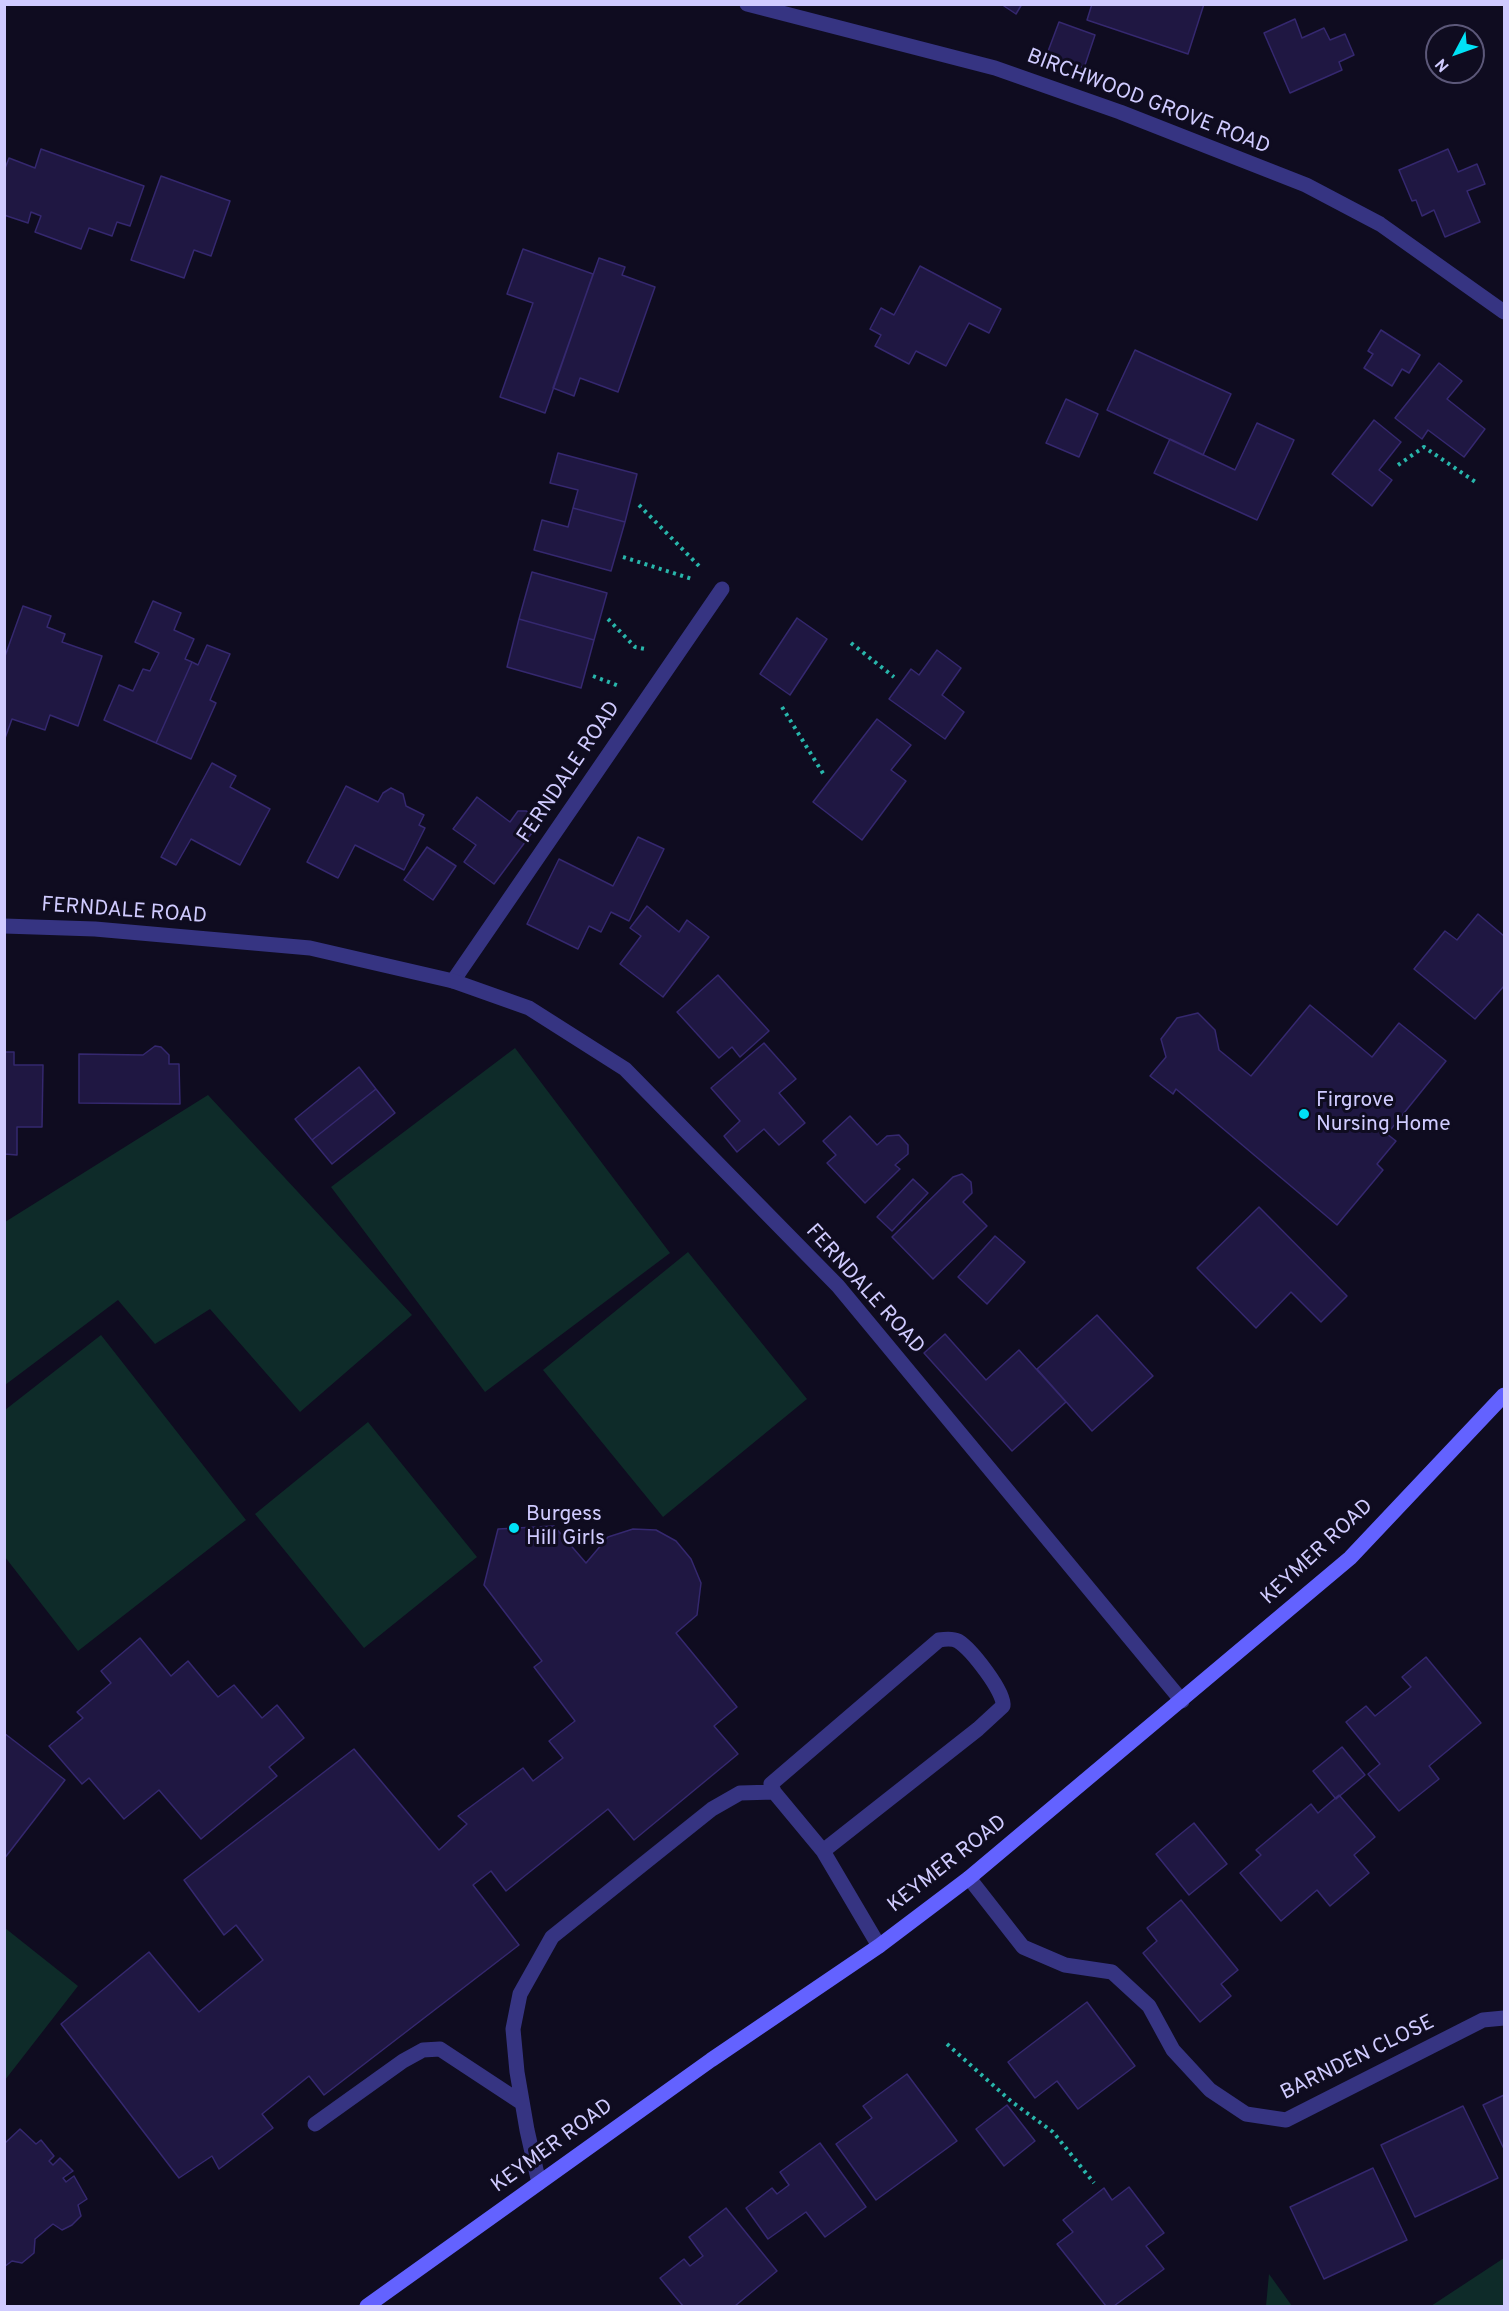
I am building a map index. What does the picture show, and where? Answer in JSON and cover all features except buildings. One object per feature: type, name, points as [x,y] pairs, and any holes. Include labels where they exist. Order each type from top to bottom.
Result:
[{"type":"main road","name":"KEYMER ROAD","points":[[370,2305],[711,2060],[879,1946],[969,1878],[1350,1558],[1504,1395]]},
{"type":"street","name":"BIRCHWOOD GROVE ROAD","points":[[747,4],[995,68],[1120,112],[1306,185],[1380,224],[1504,312]]},
{"type":"street","name":"FERNDALE ROAD","points":[[453,981],[722,589]]},
{"type":"street","name":"FERNDALE ROAD","points":[[4,926],[95,929],[310,948],[453,981],[529,1008],[625,1069],[838,1286],[1182,1701]]},
{"type":"street","points":[[822,1851],[999,1712],[1005,1703],[1000,1692],[972,1654],[957,1641],[939,1640],[771,1784],[774,1792],[822,1851],[879,1946]]},
{"type":"street","points":[[539,2183],[522,2103],[513,2029],[520,1994],[552,1938],[712,1809],[740,1793],[774,1792]]},
{"type":"street","name":"BARNDEN CLOSE","points":[[969,1878],[1023,1947],[1065,1965],[1112,1972],[1149,2006],[1173,2050],[1209,2090],[1246,2114],[1286,2120],[1483,2020],[1504,2018]]},
{"type":"street","points":[[315,2124],[403,2061],[423,2050],[440,2049],[522,2103]]},
{"type":"path","points":[[1398,465],[1424,447],[1477,483]]},
{"type":"path","points":[[639,506],[722,589]]},
{"type":"path","points":[[623,557],[722,589]]},
{"type":"path","points":[[608,619],[635,647],[675,657]]},
{"type":"path","points":[[851,643],[894,677]]},
{"type":"path","points":[[782,707],[824,775]]},
{"type":"path","points":[[947,2044],[1012,2102],[1053,2132],[1094,2183]]},
{"type":"green space","points":[[515,1048],[670,1253],[485,1392],[331,1187]]},
{"type":"green space","points":[[208,1095],[412,1315],[300,1412],[210,1309],[155,1344],[118,1300],[5,1385],[5,1222]]},
{"type":"green space","points":[[688,1252],[807,1399],[663,1517],[543,1370]]},
{"type":"green space","points":[[101,1335],[246,1520],[78,1651],[5,1557],[5,1410]]},
{"type":"green space","points":[[368,1422],[477,1557],[364,1648],[255,1514]]},
{"type":"green space","points":[[5,1928],[78,1986],[4,2080]]},
{"type":"green space","points":[[1504,2258],[1504,2306],[1431,2306]]},
{"type":"green space","points":[[1269,2274],[1292,2306],[1266,2306]]},
{"type":"place","name":"Firgrove Nursing Home","points":[[1304,1114]]},
{"type":"place","name":"Burgess Hill Girls","points":[[514,1528]]}]
